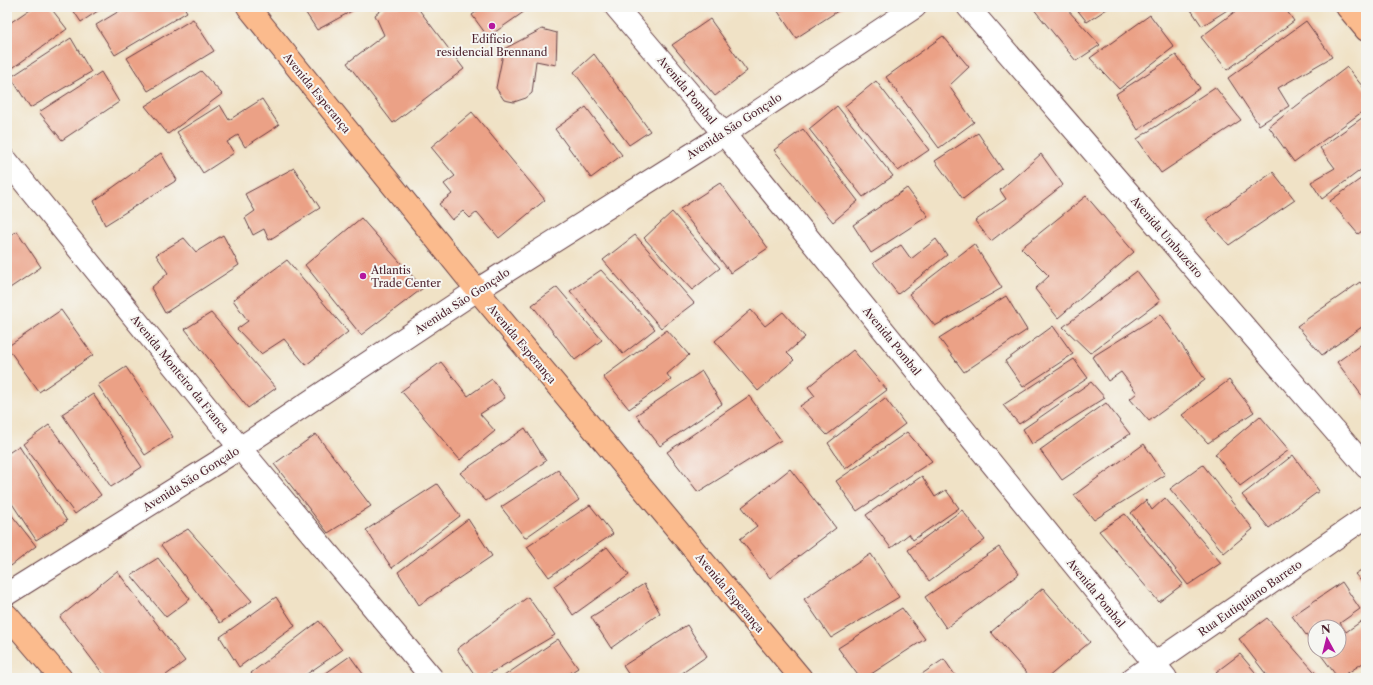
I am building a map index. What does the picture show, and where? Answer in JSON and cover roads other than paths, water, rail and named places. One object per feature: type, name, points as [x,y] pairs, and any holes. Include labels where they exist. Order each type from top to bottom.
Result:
[{"type":"main road","name":"Avenida Esperança","points":[[248,7],[477,290],[801,678]]},
{"type":"main road","points":[[1347,7],[1366,30]]},
{"type":"main road","points":[[7,616],[61,678]]},
{"type":"street","name":"Avenida Pombal","points":[[616,7],[724,134],[1160,671]]},
{"type":"street","name":"Avenida São Gonçalo","points":[[7,594],[240,448],[477,290],[724,134],[915,7]]},
{"type":"street","name":"Avenida Umbuzeiro","points":[[968,7],[1366,467]]},
{"type":"street","name":"Avenida Monteiro da Franca","points":[[7,161],[240,448],[432,678]]},
{"type":"street","name":"Rua Eutiquiano Barreto","points":[[1133,678],[1160,671],[1366,517]]},
{"type":"place","name":"Edifício residencial Brennand","points":[[492,26]]},
{"type":"place","name":"Atlantis Trade Center","points":[[363,276]]}]
